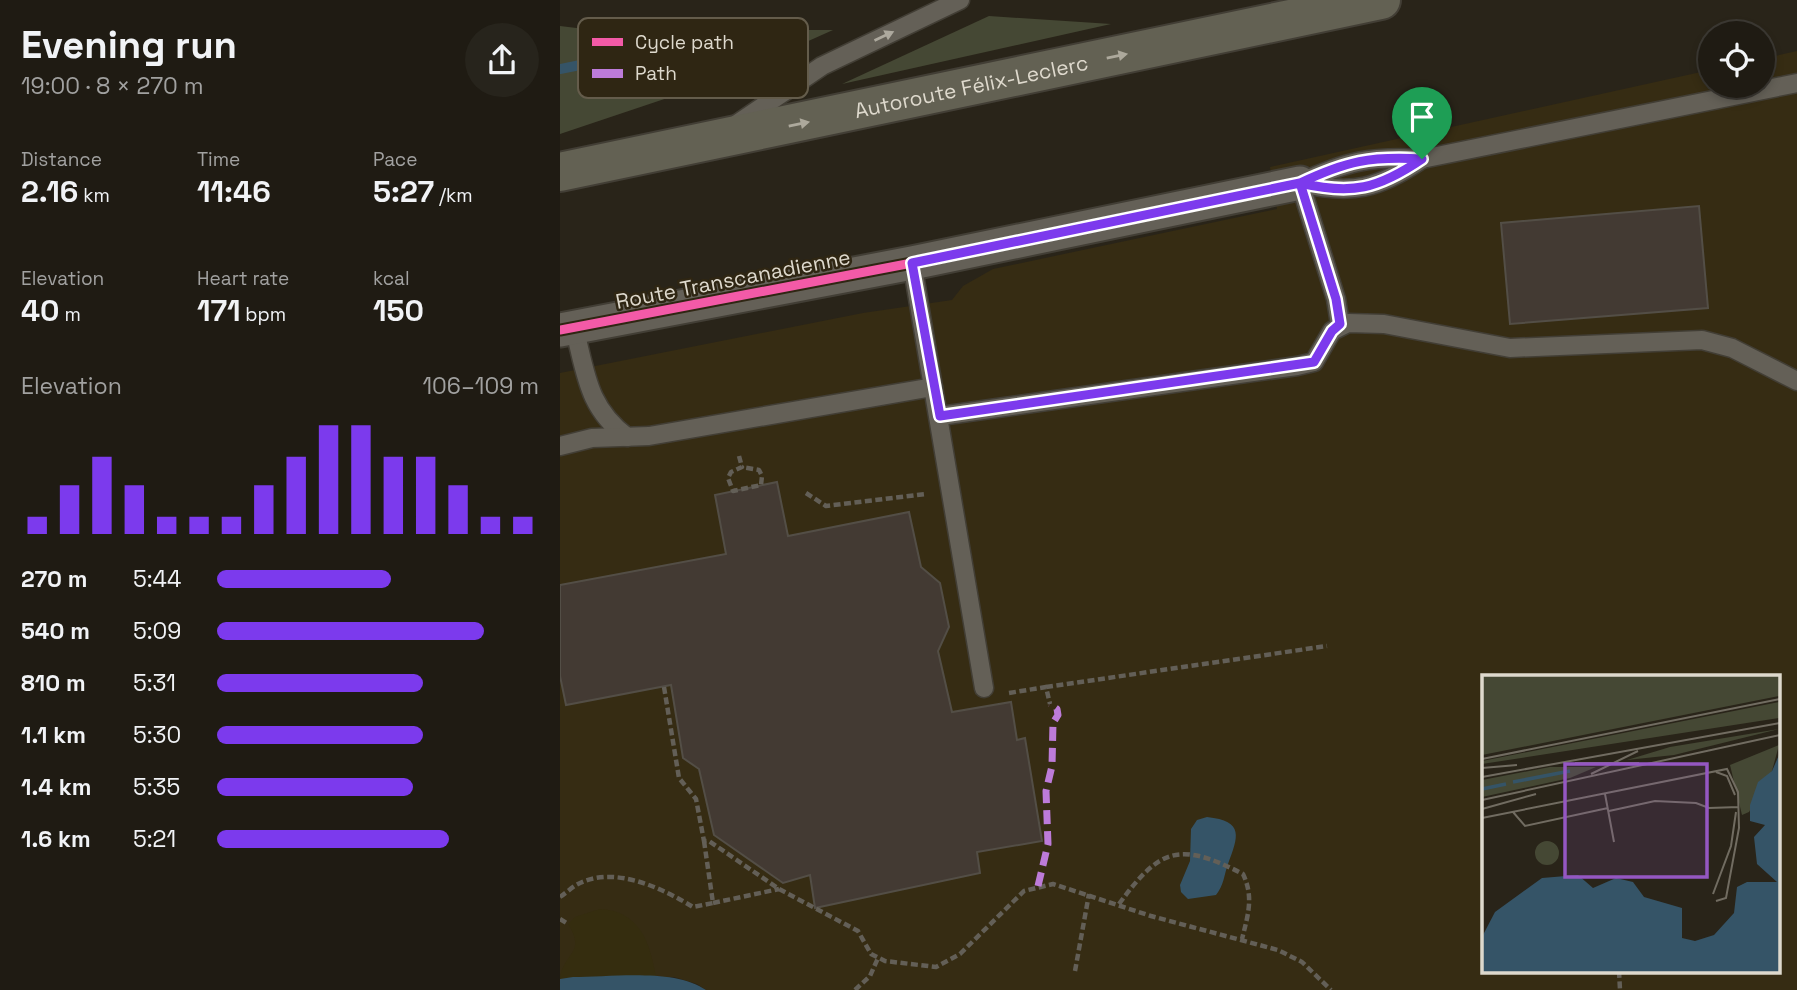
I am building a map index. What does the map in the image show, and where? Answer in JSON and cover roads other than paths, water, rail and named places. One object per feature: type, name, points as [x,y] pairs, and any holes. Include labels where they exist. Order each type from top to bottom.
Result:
[{"type":"highway","name":"Autoroute Félix-Leclerc","points":[[560,173],[1381,0]]},
{"type":"highway","points":[[560,187],[708,143]]},
{"type":"street","name":"Route Transcanadienne","points":[[567,329],[912,263],[1300,183]]},
{"type":"lane","points":[[808,75],[822,66],[960,0]]},
{"type":"lane","points":[[1300,183],[1336,166],[1378,156],[1422,159],[1797,83]]},
{"type":"lane","points":[[708,143],[775,98]]},
{"type":"lane","points":[[1300,183],[1337,192],[1390,181],[1422,159]]},
{"type":"lane","points":[[1300,183],[1336,299],[1340,324]]},
{"type":"lane","points":[[912,263],[984,688]]},
{"type":"lane","points":[[940,416],[1297,366],[1314,362],[1332,331],[1340,324],[1384,324],[1510,348],[1702,340],[1732,348],[1797,381]]},
{"type":"lane","points":[[567,329],[595,403],[603,417],[627,437]]},
{"type":"lane","points":[[560,446],[592,438],[627,437],[933,387]]},
{"type":"water","points":[[1207,817],[1228,822],[1236,832],[1236,838],[1216,895],[1188,899],[1181,892],[1180,885],[1190,861],[1191,829],[1197,820]]},
{"type":"water","points":[[660,976],[693,983],[706,990],[560,990],[560,979]]},
{"type":"waterway","points":[[560,69],[578,65]]}]
